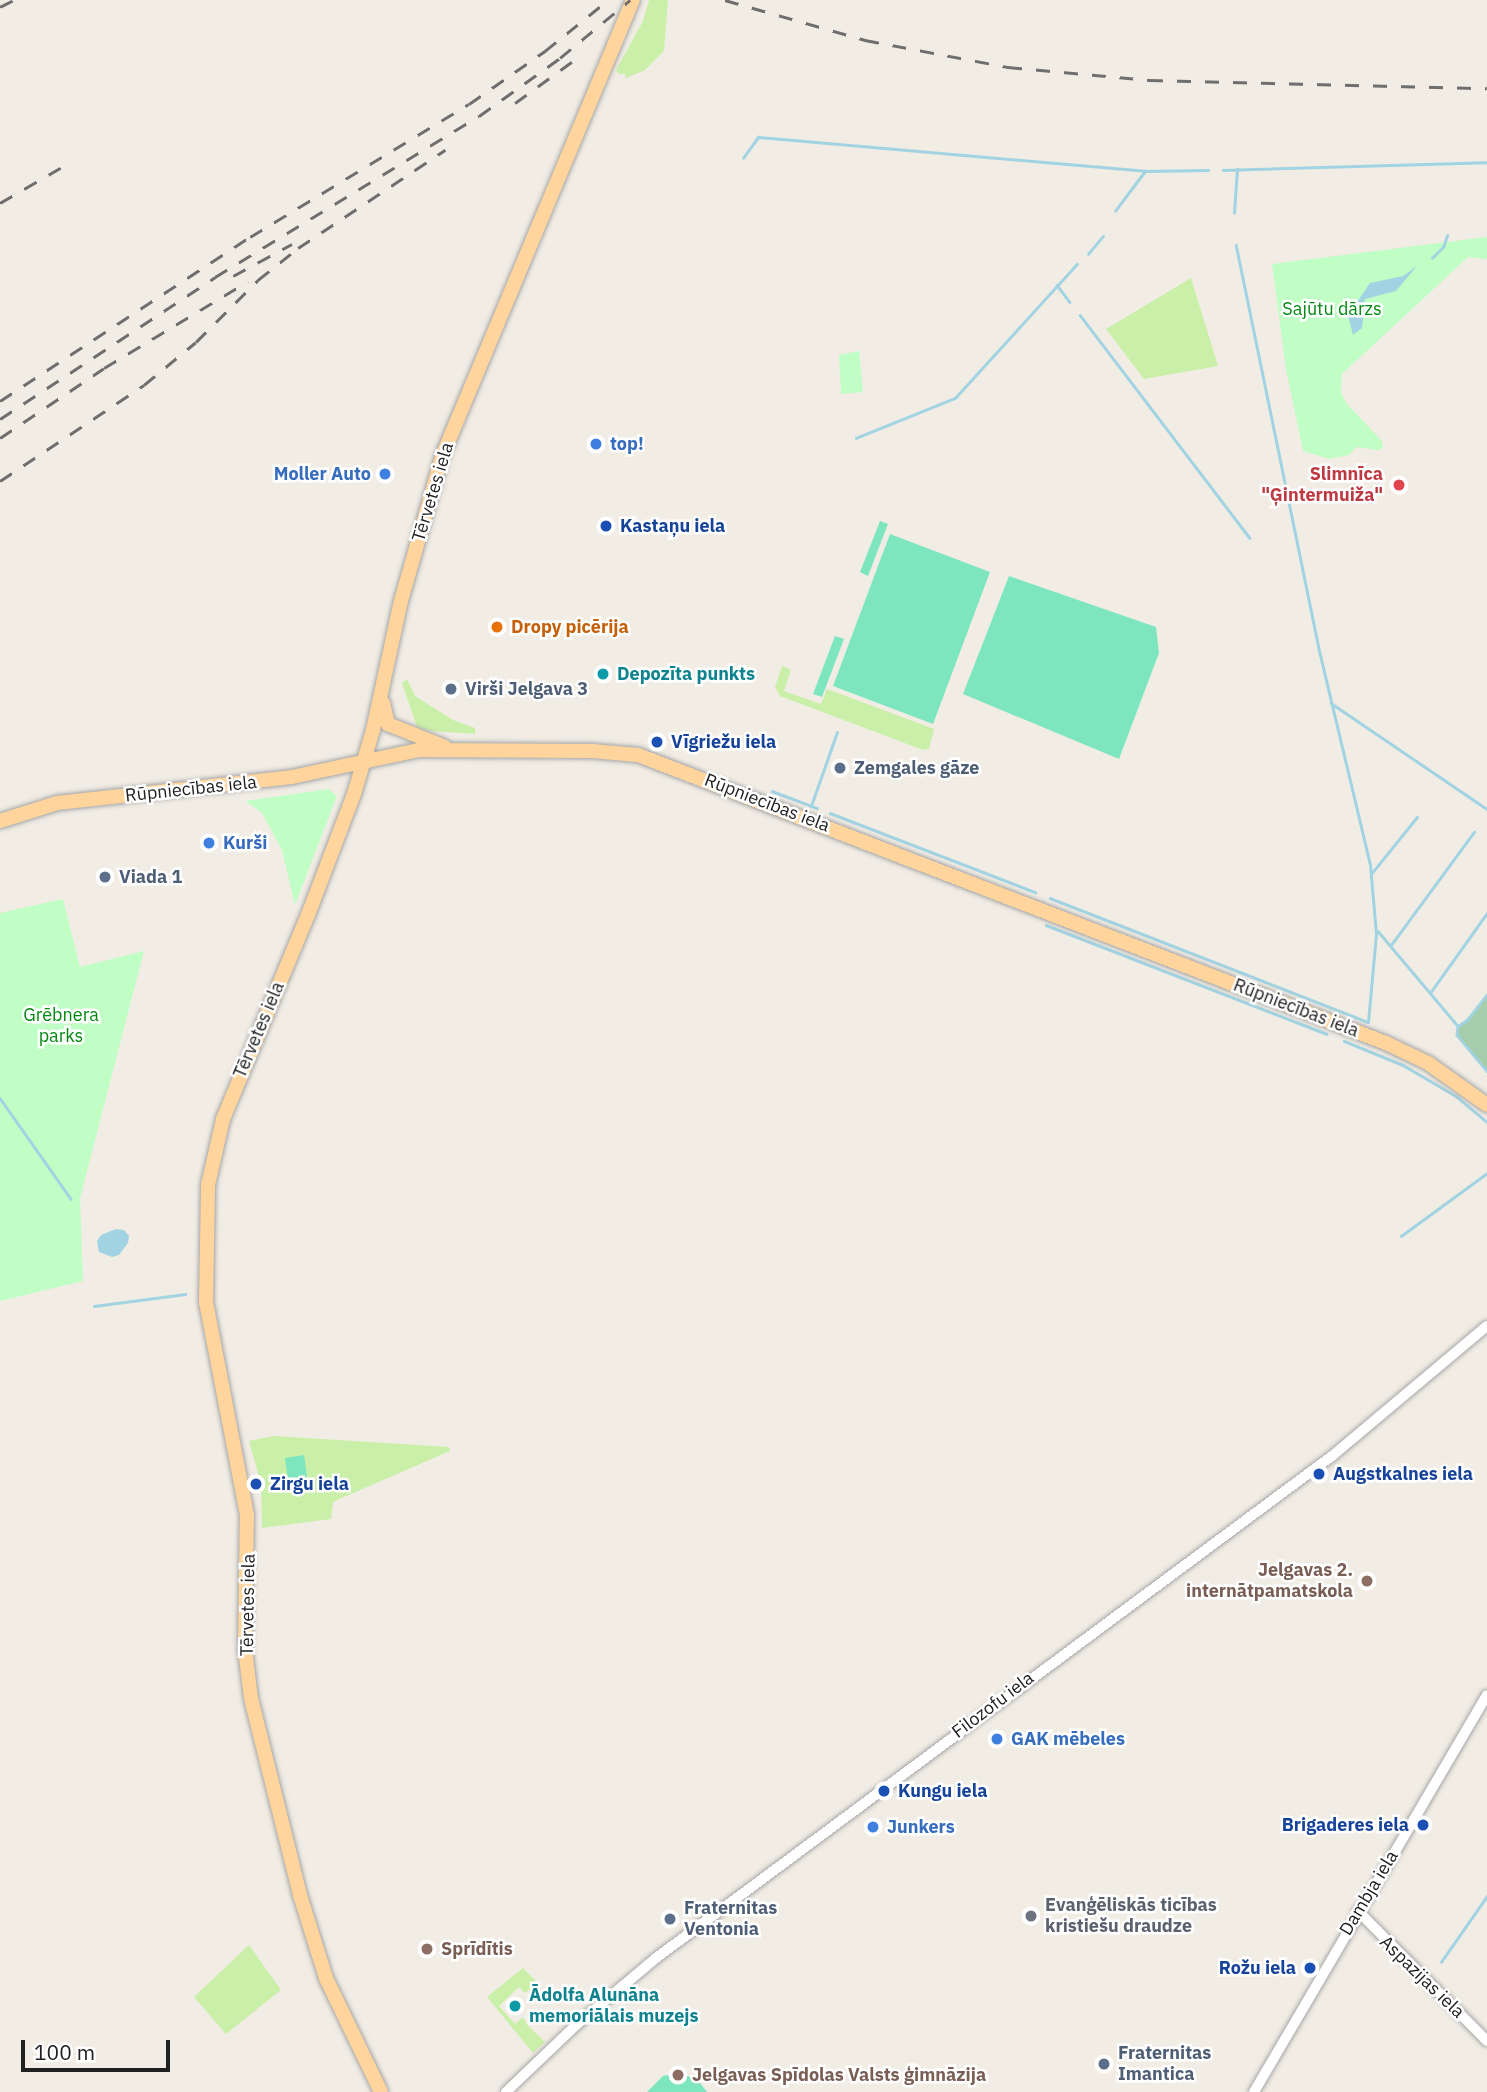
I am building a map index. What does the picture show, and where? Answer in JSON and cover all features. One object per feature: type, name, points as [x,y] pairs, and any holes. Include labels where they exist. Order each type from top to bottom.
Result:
[{"type":"main road","name":"Tērvetes iela","points":[[381,2092],[326,1978],[300,1895],[254,1717],[245,1650],[247,1516],[212,1336],[205,1283],[208,1185],[223,1119],[332,855],[363,763],[401,601],[443,454],[633,0]]},
{"type":"main road","points":[[381,694],[388,724],[450,748]]},
{"type":"main road","name":"Rūpniecības iela","points":[[0,821],[57,803],[277,779],[419,750],[450,748],[592,751],[638,755],[1386,1043],[1429,1063],[1487,1105]]},
{"type":"street","name":"Filozofu iela","points":[[506,2092],[575,2026],[656,1958],[1332,1456],[1487,1326]]},
{"type":"street","name":"Dambja iela","points":[[1254,2092],[1487,1695]]},
{"type":"street","name":"Aspazijas iela","points":[[1358,1911],[1487,2041]]},
{"type":"green space","points":[[649,0],[668,0],[664,51],[645,70],[626,78],[625,74],[619,74],[616,70],[643,21]]},
{"type":"green space","name":"Sajūtu dārzs","points":[[1487,237],[1487,259],[1468,257],[1342,374],[1341,393],[1347,404],[1382,441],[1383,447],[1379,450],[1356,447],[1349,455],[1329,459],[1303,451],[1286,369],[1272,264]]},
{"type":"green space","points":[[1191,278],[1218,366],[1144,379],[1106,329]]},
{"type":"green space","points":[[859,351],[863,392],[841,394],[839,355]]},
{"type":"green space","points":[[880,521],[888,524],[868,576],[860,572]]},
{"type":"green space","points":[[890,534],[990,572],[933,724],[833,686]]},
{"type":"green space","points":[[1009,576],[1156,627],[1159,653],[1119,759],[963,694]]},
{"type":"green space","points":[[835,636],[844,639],[822,697],[813,694]]},
{"type":"green space","points":[[782,666],[791,670],[784,691],[821,704],[827,689],[934,729],[929,749],[923,750],[780,696],[775,687]]},
{"type":"green space","points":[[407,679],[415,696],[453,720],[475,728],[475,734],[431,731],[417,727],[402,683]]},
{"type":"green space","points":[[329,789],[337,796],[295,905],[282,850],[262,813],[245,801]]},
{"type":"green space","name":"Grēbnera parks","points":[[63,899],[80,967],[144,951],[80,1198],[83,1281],[0,1301],[0,913]]},
{"type":"green space","points":[[1487,994],[1487,1071],[1457,1035],[1458,1026],[1467,1020]]},
{"type":"green space","points":[[274,1436],[449,1447],[450,1451],[337,1500],[333,1503],[331,1519],[262,1528],[261,1484],[249,1441]]},
{"type":"green space","points":[[304,1455],[308,1485],[289,1488],[285,1458]]},
{"type":"green space","points":[[249,1945],[281,1990],[226,2034],[194,1997]]},
{"type":"green space","points":[[523,1968],[538,1983],[525,1993],[519,1987],[499,2006],[515,2024],[523,2017],[528,2026],[545,2042],[533,2053],[487,1997]]},
{"type":"green space","name":"Jelgavas Spīdolas Valsts ģimnāzija","points":[[679,2073],[697,2079],[707,2092],[647,2092],[663,2076]]},
{"type":"water","points":[[1417,266],[1396,291],[1365,299],[1362,328],[1353,335],[1348,315],[1370,283],[1403,276]]},
{"type":"water","points":[[116,1229],[124,1230],[129,1236],[128,1243],[119,1255],[112,1257],[99,1252],[97,1241],[101,1235]]},
{"type":"waterway","points":[[743,158],[758,137],[1145,171],[1208,170]]},
{"type":"waterway","points":[[1223,170],[1487,162]]},
{"type":"waterway","points":[[1234,213],[1237,169]]},
{"type":"waterway","points":[[1115,211],[1145,171]]},
{"type":"waterway","points":[[1088,254],[1103,236]]},
{"type":"waterway","points":[[1432,258],[1443,247],[1447,236]]},
{"type":"waterway","points":[[1050,898],[1368,1022],[1376,934],[1370,865],[1318,646],[1236,245]]},
{"type":"waterway","points":[[856,438],[955,398],[1077,264]]},
{"type":"waterway","points":[[1057,285],[1070,302]]},
{"type":"waterway","points":[[1080,315],[1250,538]]},
{"type":"waterway","points":[[1331,703],[1487,809]]},
{"type":"waterway","points":[[811,806],[837,732]]},
{"type":"waterway","points":[[772,791],[817,808]]},
{"type":"waterway","points":[[830,813],[1035,892]]},
{"type":"waterway","points":[[1371,874],[1417,817]]},
{"type":"waterway","points":[[1391,945],[1474,832]]},
{"type":"waterway","points":[[1430,993],[1487,913]]},
{"type":"waterway","points":[[1046,925],[1327,1034]]},
{"type":"waterway","points":[[1378,931],[1458,1026],[1467,1020],[1487,994]]},
{"type":"waterway","points":[[1458,1026],[1457,1035],[1487,1071]]},
{"type":"waterway","points":[[1344,1041],[1403,1065],[1456,1096],[1487,1122]]},
{"type":"waterway","points":[[0,1098],[71,1199]]},
{"type":"waterway","points":[[1401,1236],[1487,1173]]},
{"type":"waterway","points":[[94,1306],[185,1294]]},
{"type":"waterway","points":[[1441,1962],[1487,1896]]},
{"type":"railway","points":[[0,7],[14,0]]},
{"type":"railway","points":[[0,401],[250,237],[469,104],[545,51],[608,0]]},
{"type":"railway","points":[[0,419],[215,277],[479,116],[560,58],[630,0]]},
{"type":"railway","points":[[725,0],[865,40],[1008,67],[1149,80],[1487,88]]},
{"type":"railway","points":[[515,103],[577,58]]},
{"type":"railway","points":[[0,481],[144,385],[196,342],[258,280],[298,248],[445,150]]},
{"type":"railway","points":[[0,203],[67,164]]},
{"type":"railway","points":[[233,276],[292,244]]},
{"type":"railway","points":[[0,438],[104,368],[248,281]]},
{"type":"place","name":"top!","points":[[596,444]]},
{"type":"place","name":"Moller Auto","points":[[385,474]]},
{"type":"place","name":"Slimnīca \"Ģintermuiža\"","points":[[1399,485]]},
{"type":"place","name":"Kastaņu iela","points":[[606,526]]},
{"type":"place","name":"Dropy picērija","points":[[497,627]]},
{"type":"place","name":"Depozīta punkts","points":[[603,674]]},
{"type":"place","name":"Virši Jelgava 3","points":[[451,689]]},
{"type":"place","name":"Vīgriežu iela","points":[[657,742]]},
{"type":"place","name":"Zemgales gāze","points":[[840,768]]},
{"type":"place","name":"Kurši","points":[[209,843]]},
{"type":"place","name":"Viada 1","points":[[105,877]]},
{"type":"place","name":"Augstkalnes iela","points":[[1319,1474]]},
{"type":"place","name":"Zirgu iela","points":[[256,1484]]},
{"type":"place","name":"Jelgavas 2. internātpamatskola","points":[[1367,1581]]},
{"type":"place","name":"GAK mēbeles","points":[[997,1739]]},
{"type":"place","name":"Kungu iela","points":[[884,1791]]},
{"type":"place","name":"Brigaderes iela","points":[[1423,1825]]},
{"type":"place","name":"Junkers","points":[[873,1827]]},
{"type":"place","name":"Evanģēliskās ticības kristiešu draudze","points":[[1031,1916]]},
{"type":"place","name":"Fraternitas Ventonia","points":[[670,1919]]},
{"type":"place","name":"Sprīdītis","points":[[427,1949]]},
{"type":"place","name":"Rožu iela","points":[[1310,1968]]},
{"type":"place","name":"Ādolfa Alunāna memoriālais muzejs","points":[[515,2006]]},
{"type":"place","name":"Fraternitas Imantica","points":[[1104,2064]]},
{"type":"place","name":"Jelgavas Spīdolas Valsts ģimnāzija","points":[[678,2075]]}]
